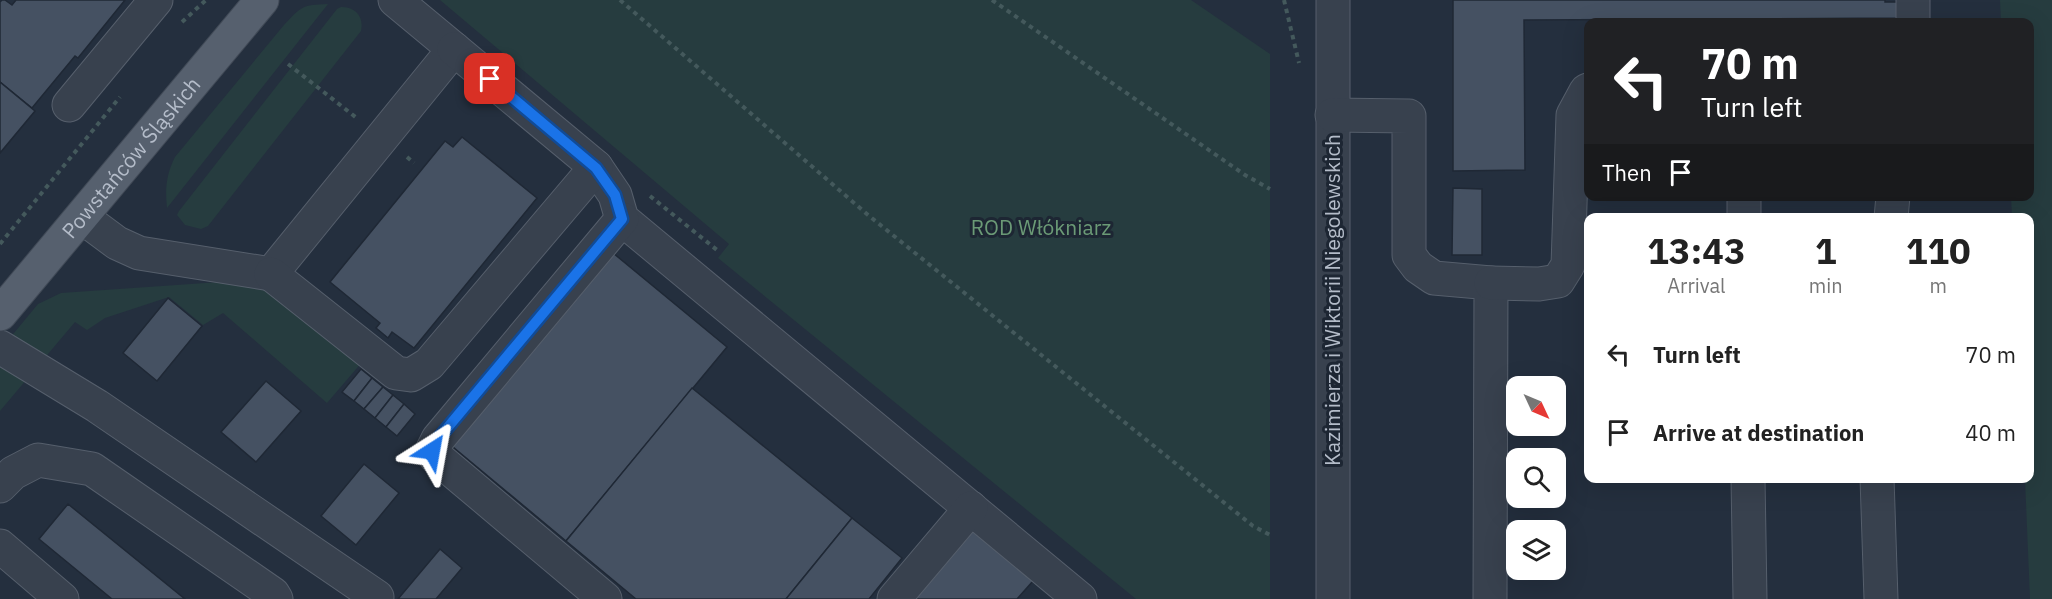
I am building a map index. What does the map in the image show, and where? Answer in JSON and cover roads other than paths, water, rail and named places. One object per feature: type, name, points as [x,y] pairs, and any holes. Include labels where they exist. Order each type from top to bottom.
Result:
[{"type":"main road","name":"Powstańców Śląskich","points":[[0,314],[262,0]]},
{"type":"street","points":[[69,105],[156,0]]},
{"type":"street","points":[[394,0],[596,168],[615,195],[622,219],[1080,599]]},
{"type":"street","name":"Kazimierza i Wiktorii Niegolewskich","points":[[1333,0],[1333,599]]},
{"type":"street","points":[[1913,0],[1913,18]]},
{"type":"street","points":[[271,274],[454,49]]},
{"type":"street","points":[[1332,115],[1409,116],[1409,255],[1418,267],[1434,278],[1539,284],[1558,281],[1568,266],[1574,115],[1584,95]]},
{"type":"street","points":[[82,217],[117,243],[140,253],[271,274],[396,373],[411,375],[429,364],[596,168]]},
{"type":"street","points":[[605,599],[442,462],[432,451],[438,439],[622,219]]},
{"type":"street","points":[[1490,599],[1491,283]]},
{"type":"street","points":[[0,347],[97,406],[377,597]]},
{"type":"street","points":[[0,486],[13,472],[38,460],[92,469],[273,594],[276,599]]},
{"type":"street","points":[[1748,483],[1750,599]]},
{"type":"street","points":[[1877,483],[1881,599]]},
{"type":"street","points":[[894,599],[971,508]]},
{"type":"street","points":[[0,546],[62,599]]},
{"type":"park label","name":"ROD Włókniarz","points":[[1041,227]]}]
